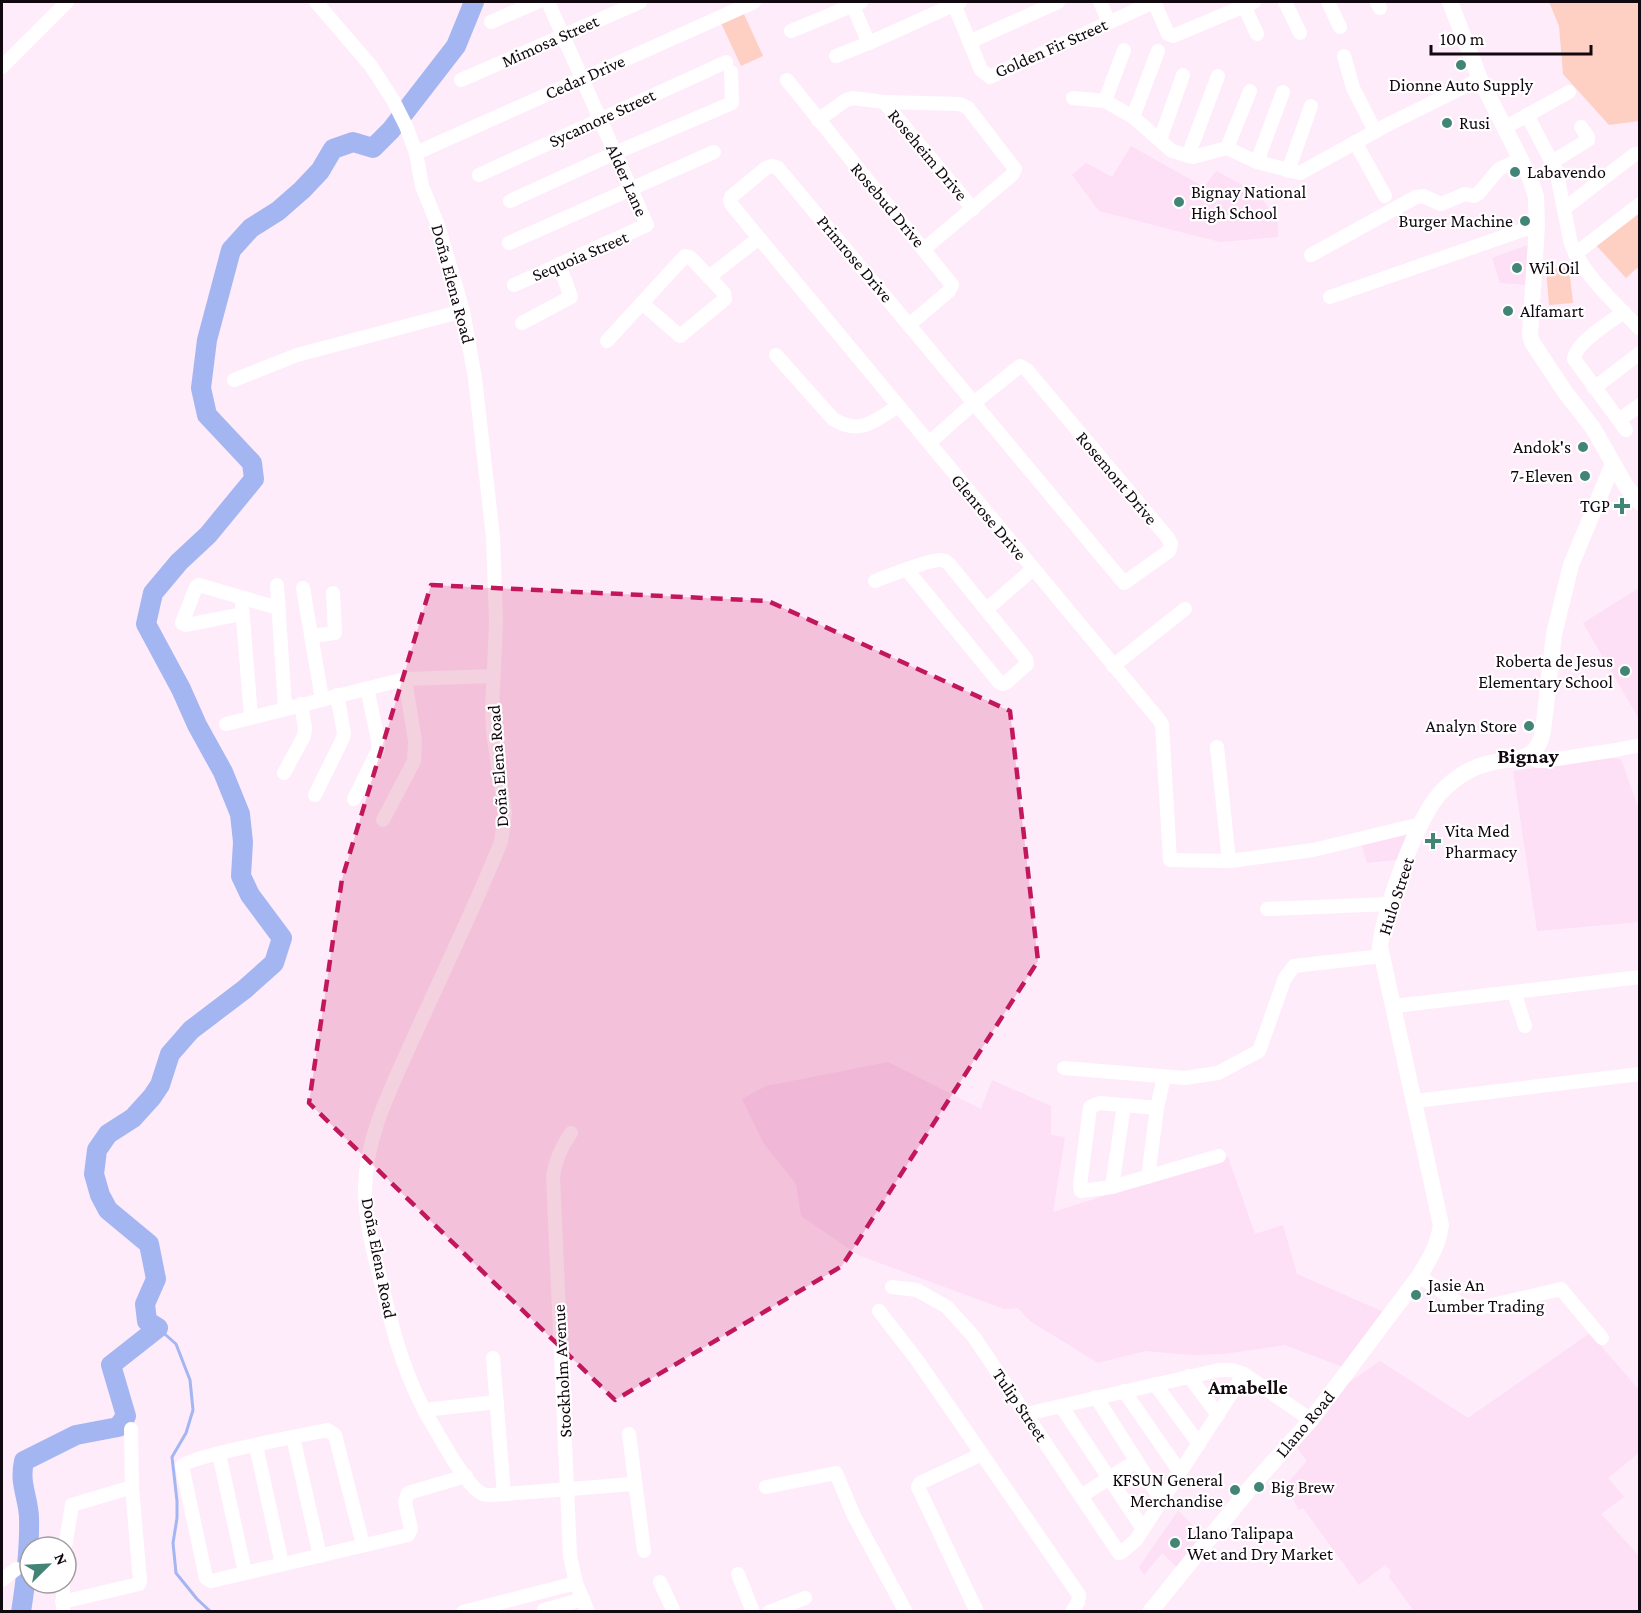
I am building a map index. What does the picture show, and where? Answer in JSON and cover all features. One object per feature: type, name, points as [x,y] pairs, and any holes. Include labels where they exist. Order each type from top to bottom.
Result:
[{"type":"main road","points":[[1450,2],[1480,79],[1521,159],[1536,197],[1537,225],[1530,335],[1532,342],[1565,392],[1593,428],[1613,464],[1640,503]]},
{"type":"main road","points":[[1528,756],[1534,753],[1541,740],[1554,634],[1571,565],[1613,464]]},
{"type":"main road","name":"Hulo Street","points":[[1389,1318],[1432,1256],[1438,1242],[1441,1225],[1380,947],[1382,932],[1390,904],[1421,824],[1433,801],[1457,779],[1484,764],[1528,756]]},
{"type":"main road","name":"Llano Road","points":[[1150,1611],[1255,1482],[1311,1420],[1389,1318]]},
{"type":"street","points":[[2,67],[67,2]]},
{"type":"street","name":"Doña Elena Road","points":[[316,2],[364,57],[393,100],[406,126],[416,153],[422,186],[439,228],[463,311],[475,378],[493,537],[496,622],[493,732],[505,813],[501,842],[384,1107],[371,1144],[365,1193],[369,1225],[393,1331],[424,1410],[466,1476],[481,1494],[492,1496],[504,1494]]},
{"type":"street","points":[[491,22],[537,2]]},
{"type":"street","name":"Alder Lane","points":[[548,2],[647,223],[646,227]]},
{"type":"street","name":"Mimosa Street","points":[[461,80],[640,2]]},
{"type":"street","name":"Cedar Drive","points":[[416,153],[754,2]]},
{"type":"street","points":[[969,42],[1058,2]]},
{"type":"street","points":[[1100,2],[1109,22]]},
{"type":"street","points":[[1154,2],[1168,34],[1173,36],[1249,4],[1257,34]]},
{"type":"street","name":"Golden Fir Street","points":[[957,3],[969,42],[981,70],[990,77],[1154,2]]},
{"type":"street","points":[[1285,2],[1300,33]]},
{"type":"street","points":[[1328,2],[1340,27]]},
{"type":"street","points":[[790,31],[855,3],[869,44]]},
{"type":"street","points":[[836,56],[869,44],[957,3]]},
{"type":"street","points":[[1104,101],[1124,50]]},
{"type":"street","points":[[1133,117],[1158,51]]},
{"type":"street","points":[[1344,56],[1353,88],[1375,131]]},
{"type":"street","name":"Sycamore Street","points":[[478,175],[600,119],[728,67],[732,103],[615,153]]},
{"type":"street","points":[[1160,140],[1183,75]]},
{"type":"street","points":[[1188,156],[1218,76]]},
{"type":"street","points":[[1073,98],[1104,101],[1133,117],[1172,151],[1193,157],[1227,148],[1257,162],[1300,173],[1375,131],[1480,79]]},
{"type":"street","name":"Rosebud Drive","points":[[787,80],[952,285],[949,291],[910,324]]},
{"type":"street","points":[[1227,148],[1250,91]]},
{"type":"street","points":[[1257,162],[1283,92]]},
{"type":"street","points":[[1513,123],[1569,92]]},
{"type":"street","points":[[818,120],[846,100],[853,98],[884,102],[960,104],[968,108],[1015,169],[1012,175],[924,249]]},
{"type":"street","name":"Roseheim Drive","points":[[884,102],[973,208]]},
{"type":"street","points":[[1288,171],[1311,106]]},
{"type":"street","points":[[1527,115],[1559,179],[1571,244],[1575,254],[1588,273],[1640,329]]},
{"type":"street","points":[[1552,162],[1588,140],[1581,127]]},
{"type":"street","points":[[1355,142],[1385,196]]},
{"type":"street","points":[[509,243],[714,152]]},
{"type":"street","points":[[510,201],[615,153]]},
{"type":"street","points":[[1564,208],[1635,154],[1640,153]]},
{"type":"street","points":[[1311,255],[1416,197],[1423,196],[1441,204],[1465,194],[1474,196],[1499,169],[1521,159]]},
{"type":"street","name":"Primrose Drive","points":[[731,204],[731,197],[766,168],[772,166],[778,168],[1124,583]]},
{"type":"street","name":"Glenrose Drive","points":[[731,204],[1162,725],[1170,860],[1229,861]]},
{"type":"street","points":[[1575,254],[1640,204]]},
{"type":"street","points":[[1330,297],[1537,225]]},
{"type":"street","name":"Sequoia Street","points":[[514,285],[646,227]]},
{"type":"street","points":[[709,277],[759,238]]},
{"type":"street","points":[[607,341],[685,256],[691,258],[724,293],[725,299],[680,336],[643,304]]},
{"type":"street","points":[[522,323],[571,297],[559,264]]},
{"type":"street","points":[[234,380],[297,355],[463,311]]},
{"type":"street","points":[[1624,312],[1582,344],[1574,354],[1576,365],[1622,425],[1640,405]]},
{"type":"street","points":[[1594,388],[1640,353]]},
{"type":"street","points":[[776,355],[839,423],[855,427],[869,425],[898,406]]},
{"type":"street","name":"Rosemont Drive","points":[[975,402],[1020,366],[1027,370],[1171,544],[1169,551],[1124,583]]},
{"type":"street","points":[[928,443],[975,402]]},
{"type":"street","points":[[875,580],[939,560],[945,561],[1028,661],[1003,684],[999,682],[908,570]]},
{"type":"street","points":[[987,609],[1033,569]]},
{"type":"street","points":[[242,614],[186,625],[182,623],[196,587],[199,585],[278,608]]},
{"type":"street","points":[[277,585],[285,708]]},
{"type":"street","points":[[303,588],[322,699]]},
{"type":"street","points":[[312,636],[335,633],[333,592]]},
{"type":"street","points":[[242,598],[251,717]]},
{"type":"street","points":[[1113,666],[1185,609]]},
{"type":"street","points":[[226,724],[405,679],[494,676]]},
{"type":"street","points":[[383,820],[414,761],[415,741],[405,679]]},
{"type":"street","points":[[354,799],[378,750],[367,688]]},
{"type":"street","points":[[315,795],[343,738],[337,695]]},
{"type":"street","points":[[284,773],[304,736],[301,704]]},
{"type":"street","points":[[1528,756],[1544,761],[1640,745]]},
{"type":"street","points":[[1217,747],[1229,861],[1313,849],[1421,824]]},
{"type":"street","points":[[1267,909],[1390,904]]},
{"type":"street","points":[[1064,1068],[1185,1078],[1218,1073],[1259,1051],[1285,978],[1294,966],[1383,956]]},
{"type":"street","points":[[1394,1006],[1640,977]]},
{"type":"street","points":[[1514,992],[1525,1026]]},
{"type":"street","points":[[1415,1101],[1640,1074]]},
{"type":"street","points":[[1148,1177],[1157,1108],[1164,1077]]},
{"type":"street","points":[[1157,1108],[1096,1104],[1090,1107],[1080,1188],[1084,1192],[1112,1187],[1219,1156]]},
{"type":"street","points":[[1112,1187],[1124,1105]]},
{"type":"street","name":"Stockholm Avenue","points":[[571,1133],[559,1153],[552,1177],[570,1556],[576,1583],[585,1605]]},
{"type":"street","points":[[1419,1276],[1463,1306],[1470,1308],[1479,1308],[1561,1288],[1602,1338]]},
{"type":"street","name":"Tulip Street","points":[[892,1287],[918,1290],[947,1306],[974,1337],[1117,1552],[1122,1552],[1136,1540],[1143,1529]]},
{"type":"street","points":[[879,1311],[916,1360],[1079,1595],[1078,1602],[1072,1611]]},
{"type":"street","points":[[493,1358],[504,1494],[634,1484]]},
{"type":"street","points":[[1026,1414],[1189,1376],[1232,1370],[1245,1374],[1311,1420]]},
{"type":"street","points":[[1060,1406],[1143,1529],[1245,1374]]},
{"type":"street","points":[[1189,1376],[1218,1415]]},
{"type":"street","points":[[1155,1384],[1199,1444]]},
{"type":"street","points":[[1124,1391],[1180,1472]]},
{"type":"street","points":[[1096,1397],[1162,1501]]},
{"type":"street","points":[[424,1410],[497,1402]]},
{"type":"street","points":[[62,1607],[140,1583],[132,1487],[131,1429]]},
{"type":"street","points":[[363,1545],[334,1435],[327,1430],[219,1454],[187,1462],[182,1466],[206,1578],[211,1581],[408,1535],[411,1529],[405,1502],[408,1493],[466,1476]]},
{"type":"street","points":[[629,1434],[644,1551]]},
{"type":"street","points":[[293,1437],[320,1556]]},
{"type":"street","points":[[256,1446],[282,1564]]},
{"type":"street","points":[[219,1454],[245,1572]]},
{"type":"street","points":[[977,1611],[918,1487],[920,1483],[982,1454]]},
{"type":"street","points":[[1081,1496],[1136,1461]]},
{"type":"street","points":[[766,1487],[837,1473],[854,1516],[906,1611]]},
{"type":"street","points":[[67,1535],[71,1507],[74,1503],[132,1487]]},
{"type":"street","points":[[2,1580],[16,1569]]},
{"type":"street","points":[[738,1574],[753,1611]]},
{"type":"street","points":[[660,1582],[674,1611]]},
{"type":"street","points":[[463,1611],[576,1583]]},
{"type":"street","points":[[769,1611],[805,1598]]},
{"type":"street","points":[[544,1610],[585,1605]]},
{"type":"highlighted area","points":[[431,585],[768,601],[1010,711],[1038,961],[842,1266],[615,1400],[309,1103],[342,879]]},
{"type":"shaded area","points":[[1549,2],[1639,2],[1639,121],[1609,125],[1563,74],[1559,26]]},
{"type":"shaded area","points":[[743,12],[763,56],[741,66],[721,23]]},
{"type":"shaded area","name":"Bignay National High School","points":[[1131,146],[1204,187],[1216,171],[1259,194],[1278,223],[1278,237],[1220,242],[1099,211],[1072,175],[1086,163],[1112,177]]},
{"type":"shaded area","points":[[1639,209],[1639,271],[1637,268],[1626,278],[1595,244]]},
{"type":"shaded area","points":[[1528,245],[1526,285],[1500,283],[1492,258]]},
{"type":"shaded area","points":[[1569,267],[1573,303],[1549,305],[1546,269]]},
{"type":"shaded area","name":"Roberta de Jesus Elementary School","points":[[1639,588],[1639,719],[1583,623]]},
{"type":"shaded area","points":[[1612,758],[1621,759],[1639,810],[1639,922],[1537,931],[1513,771]]},
{"type":"shaded area","points":[[1413,830],[1404,859],[1367,863],[1361,843]]},
{"type":"shaded area","points":[[888,1062],[981,1109],[992,1080],[1051,1106],[1051,1135],[1065,1137],[1053,1212],[1228,1157],[1255,1234],[1283,1225],[1297,1274],[1386,1313],[1343,1367],[1285,1345],[1224,1354],[1191,1355],[1145,1351],[1098,1363],[1030,1321],[1018,1308],[1004,1309],[858,1255],[801,1216],[796,1184],[764,1144],[742,1099],[766,1086]]},
{"type":"shaded area","points":[[1590,1333],[1639,1390],[1639,1453],[1608,1478],[1624,1497],[1601,1514],[1639,1556],[1639,1611],[1414,1611],[1389,1577],[1391,1571],[1385,1565],[1359,1585],[1303,1508],[1299,1510],[1285,1486],[1307,1461],[1295,1445],[1340,1389],[1380,1361],[1468,1418]]},
{"type":"shaded area","name":"Llano Talipapa Wet and Dry Market","points":[[1178,1511],[1202,1534],[1177,1567],[1162,1553],[1144,1575],[1139,1567]]},
{"type":"waterway","points":[[21,1612],[29,1529],[23,1483],[24,1461],[76,1435],[118,1427],[126,1416],[111,1365],[158,1328],[147,1321],[145,1304],[156,1279],[149,1244],[108,1210],[100,1195],[94,1174],[97,1150],[108,1134],[133,1118],[152,1097],[160,1085],[170,1054],[191,1030],[245,989],[274,963],[282,938],[250,895],[241,876],[243,842],[240,814],[223,772],[146,624],[153,593],[179,562],[208,535],[254,479],[252,463],[207,415],[201,388],[207,340],[231,250],[251,228],[278,211],[302,190],[320,171],[333,149],[353,142],[373,148],[391,130],[456,46],[474,2]]},
{"type":"waterway","points":[[158,1328],[176,1344],[190,1380],[193,1410],[186,1433],[172,1457],[177,1501],[173,1543],[176,1573],[211,1612]]},
{"type":"place","name":"Dionne Auto Supply","points":[[1461,65]]},
{"type":"place","name":"Rusi","points":[[1447,123]]},
{"type":"place","name":"Labavendo","points":[[1515,172]]},
{"type":"place","name":"Bignay National High School","points":[[1179,202]]},
{"type":"place","name":"Burger Machine","points":[[1525,221]]},
{"type":"place","name":"Wil Oil","points":[[1517,268]]},
{"type":"place","name":"Alfamart","points":[[1508,311]]},
{"type":"place","name":"Andok's","points":[[1583,447]]},
{"type":"place","name":"7-Eleven","points":[[1585,476]]},
{"type":"place","name":"TGP","points":[[1622,506]]},
{"type":"place","name":"Roberta de Jesus Elementary School","points":[[1625,671]]},
{"type":"place","name":"Analyn Store","points":[[1529,726]]},
{"type":"place","name":"Vita Med Pharmacy","points":[[1433,841]]},
{"type":"place","name":"Jasie An Lumber Trading","points":[[1416,1295]]},
{"type":"place","name":"Big Brew","points":[[1259,1487]]},
{"type":"place","name":"KFSUN General Merchandise","points":[[1235,1490]]},
{"type":"place","name":"Llano Talipapa Wet and Dry Market","points":[[1175,1543]]},
{"type":"district","name":"Bignay","points":[[1528,756]]},
{"type":"district","name":"Amabelle","points":[[1248,1387]]}]
